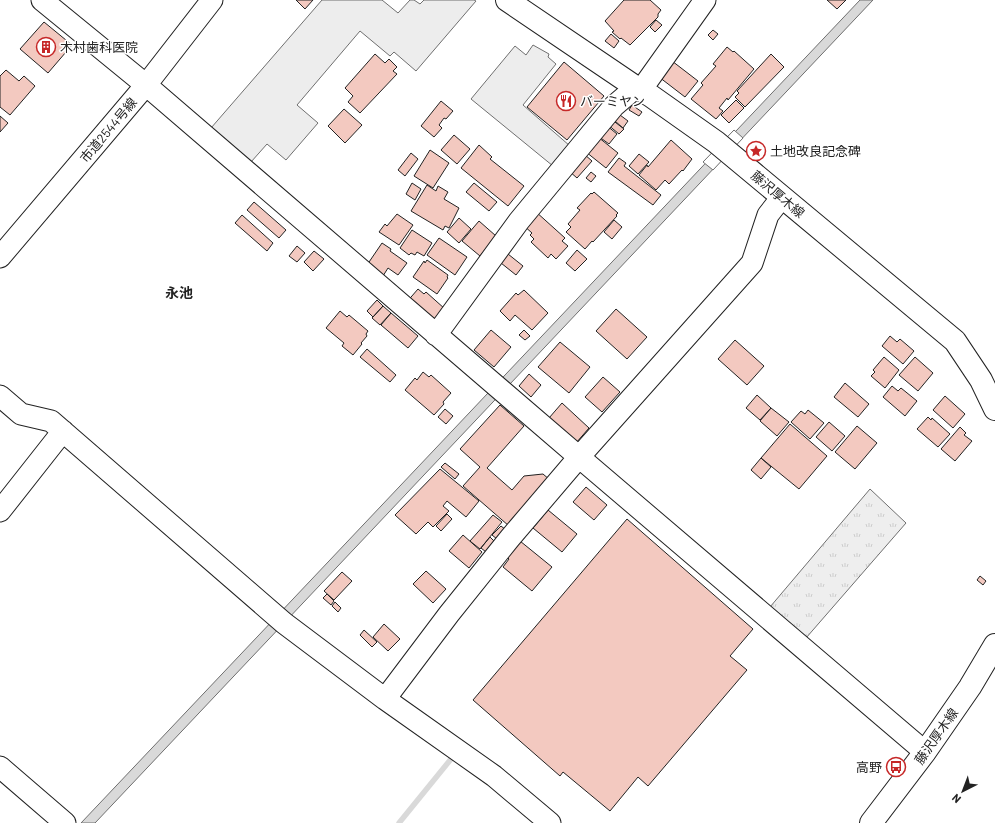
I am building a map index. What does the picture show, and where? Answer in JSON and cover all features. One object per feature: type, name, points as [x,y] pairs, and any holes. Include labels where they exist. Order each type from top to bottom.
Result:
[{"type":"main road","name":"藤沢厚木線","points":[[507,0],[651,96],[723,148],[955,341],[981,380],[995,409]]},
{"type":"main road","points":[[955,341],[995,376]]},
{"type":"main road","name":"藤沢厚木線","points":[[871,823],[925,752],[970,687],[995,645]]},
{"type":"street","points":[[42,0],[146,85],[499,389],[925,752]]},
{"type":"street","name":"市道2544号線","points":[[0,257],[146,85],[212,0]]},
{"type":"street","points":[[436,335],[519,221],[605,117],[638,88],[705,0]]},
{"type":"street","points":[[385,699],[458,602],[510,538],[579,457],[752,263],[768,215],[782,197]]},
{"type":"street","points":[[0,396],[21,414],[50,421],[63,431],[280,620],[385,699],[494,776],[550,823]]},
{"type":"street","points":[[0,511],[63,431]]},
{"type":"street","points":[[0,767],[65,823]]},
{"type":"green space","points":[[870,489],[906,523],[806,638],[770,607]]},
{"type":"shaded area","points":[[322,0],[382,0],[398,13],[410,0],[414,0],[420,4],[424,0],[476,1],[416,71],[394,52],[390,56],[360,31],[297,105],[318,123],[286,160],[267,144],[251,162],[211,128]]},
{"type":"shaded area","points":[[860,0],[873,0],[95,823],[81,823]]},
{"type":"shaded area","points":[[533,45],[549,54],[548,57],[556,64],[523,105],[570,146],[553,166],[471,99],[515,46],[526,55]]},
{"type":"pier","points":[[734,130],[743,138],[713,170],[703,162]]},
{"type":"building","points":[[296,0],[313,0],[305,9]]},
{"type":"building","points":[[624,0],[650,0],[661,10],[658,17],[630,45],[612,32],[614,31],[605,21]]},
{"type":"building","points":[[827,0],[846,0],[837,9]]},
{"type":"building","points":[[656,20],[662,25],[655,32],[650,27]]},
{"type":"building","name":"木村歯科医院","points":[[44,22],[72,45],[48,73],[20,49]]},
{"type":"building","points":[[713,30],[718,34],[713,40],[708,35]]},
{"type":"building","points":[[611,34],[619,41],[614,48],[605,41]]},
{"type":"building","points":[[727,47],[733,52],[734,51],[754,69],[728,100],[727,98],[719,108],[723,111],[716,119],[691,99],[703,85],[701,83],[716,66],[713,64]]},
{"type":"building","points":[[375,54],[385,63],[389,59],[397,67],[393,71],[397,74],[360,113],[348,102],[353,96],[345,88]]},
{"type":"building","points":[[771,54],[784,67],[745,107],[735,97],[739,93],[737,91]]},
{"type":"building","points":[[672,61],[698,81],[685,97],[659,77]]},
{"type":"building","name":"バーミヤン","points":[[564,62],[604,96],[567,140],[527,107]]},
{"type":"building","points":[[6,70],[19,81],[24,76],[35,86],[10,115],[0,107],[0,76]]},
{"type":"building","points":[[736,100],[744,108],[729,123],[721,115]]},
{"type":"building","points":[[441,101],[453,111],[446,119],[444,118],[439,125],[442,128],[434,137],[421,126]]},
{"type":"building","points":[[632,105],[642,112],[639,116],[629,110]]},
{"type":"building","points":[[344,109],[362,125],[345,143],[328,126]]},
{"type":"building","points":[[620,115],[628,121],[623,128],[615,121]]},
{"type":"building","points":[[0,116],[8,123],[0,132]]},
{"type":"building","points":[[611,119],[624,129],[619,134],[607,124]]},
{"type":"building","points":[[606,125],[617,134],[609,144],[598,136]]},
{"type":"building","points":[[454,135],[470,149],[457,164],[441,150]]},
{"type":"building","points":[[598,137],[618,153],[606,168],[586,152]]},
{"type":"building","points":[[671,140],[692,159],[683,171],[682,170],[669,184],[665,180],[656,190],[639,175],[647,165],[648,167]]},
{"type":"building","points":[[479,145],[492,157],[490,159],[524,186],[508,206],[461,168]]},
{"type":"building","points":[[430,150],[449,163],[433,188],[414,176]]},
{"type":"building","points":[[411,153],[418,159],[405,176],[398,170]]},
{"type":"building","points":[[584,154],[592,161],[577,178],[569,171]]},
{"type":"building","points":[[639,154],[649,162],[638,174],[629,166]]},
{"type":"building","points":[[619,158],[626,163],[624,166],[661,195],[653,205],[608,172]]},
{"type":"building","points":[[591,172],[596,176],[591,182],[586,178]]},
{"type":"building","points":[[412,183],[421,189],[415,200],[406,194]]},
{"type":"building","points":[[474,183],[497,202],[489,211],[466,192]]},
{"type":"building","points":[[427,185],[436,191],[438,186],[448,192],[444,199],[459,208],[449,228],[445,226],[443,230],[411,211]]},
{"type":"building","points":[[594,192],[618,213],[616,215],[617,216],[585,249],[566,232],[571,227],[568,224],[580,210],[577,208],[591,193],[592,194]]},
{"type":"building","points":[[254,202],[286,230],[279,238],[247,210]]},
{"type":"building","points":[[535,211],[565,238],[562,241],[568,246],[556,259],[551,254],[548,258],[531,242],[534,239],[530,235],[532,233],[523,225]]},
{"type":"building","points":[[397,214],[413,225],[399,245],[379,232],[385,224],[387,226]]},
{"type":"building","points":[[242,215],[273,243],[267,251],[235,223]]},
{"type":"building","points":[[459,218],[471,229],[459,243],[447,232]]},
{"type":"building","points":[[614,220],[622,227],[612,239],[604,232]]},
{"type":"building","points":[[479,221],[496,236],[480,256],[462,241]]},
{"type":"building","points":[[412,230],[432,243],[424,256],[417,252],[415,255],[411,253],[409,255],[400,248]]},
{"type":"building","points":[[439,238],[467,257],[455,275],[427,255]]},
{"type":"building","points":[[382,243],[391,249],[390,251],[407,263],[398,275],[388,268],[383,276],[367,265]]},
{"type":"building","points":[[297,246],[305,253],[297,262],[289,256]]},
{"type":"building","points":[[577,250],[587,259],[575,271],[566,263]]},
{"type":"building","points":[[314,251],[324,259],[313,271],[304,262]]},
{"type":"building","points":[[508,254],[523,266],[516,275],[501,263]]},
{"type":"building","points":[[427,260],[448,275],[448,278],[437,294],[413,277],[424,261],[425,263]]},
{"type":"building","points":[[418,289],[424,294],[426,292],[445,309],[434,322],[405,304]]},
{"type":"building","points":[[524,290],[548,313],[532,330],[515,315],[510,321],[500,311],[516,293],[518,295]]},
{"type":"building","points":[[377,300],[383,306],[373,317],[367,311]]},
{"type":"building","points":[[383,306],[391,313],[380,325],[372,318]]},
{"type":"building","points":[[616,309],[647,337],[627,359],[596,331]]},
{"type":"building","points":[[340,311],[347,317],[349,315],[368,331],[366,334],[367,336],[361,343],[362,344],[353,355],[342,346],[344,343],[326,328]]},
{"type":"building","points":[[391,313],[418,336],[408,348],[381,325]]},
{"type":"building","points":[[491,330],[511,347],[494,367],[474,350]]},
{"type":"building","points":[[524,330],[530,336],[525,340],[519,335]]},
{"type":"building","points":[[890,336],[897,342],[900,339],[914,351],[903,364],[882,346]]},
{"type":"building","points":[[735,340],[764,366],[747,385],[718,359]]},
{"type":"building","points":[[560,342],[590,367],[569,393],[538,367]]},
{"type":"building","points":[[367,349],[396,375],[390,382],[360,357]]},
{"type":"building","points":[[884,357],[899,370],[885,388],[871,376],[875,372],[873,370]]},
{"type":"building","points":[[915,357],[933,373],[918,391],[899,375]]},
{"type":"building","points":[[423,372],[429,377],[431,375],[451,393],[434,415],[405,390],[415,378],[417,380]]},
{"type":"building","points":[[529,374],[541,385],[531,397],[519,386]]},
{"type":"building","points":[[603,377],[620,392],[602,412],[585,397]]},
{"type":"building","points":[[845,383],[869,404],[858,417],[834,397]]},
{"type":"building","points":[[892,386],[898,391],[901,388],[917,401],[905,416],[883,397]]},
{"type":"building","points":[[757,395],[771,408],[760,420],[746,408]]},
{"type":"building","points":[[945,396],[965,414],[953,428],[933,410]]},
{"type":"building","points":[[562,403],[589,428],[576,443],[549,418]]},
{"type":"building","points":[[500,405],[524,426],[487,468],[512,490],[524,476],[543,474],[550,480],[509,526],[463,486],[480,467],[460,449]]},
{"type":"building","points":[[771,408],[789,422],[777,436],[760,421]]},
{"type":"building","points":[[445,409],[453,416],[446,424],[438,417]]},
{"type":"building","points":[[808,410],[824,423],[810,439],[791,422],[801,411],[805,414]]},
{"type":"building","points":[[928,417],[931,420],[932,418],[950,434],[938,447],[917,429]]},
{"type":"building","points":[[829,422],[845,436],[832,451],[816,437]]},
{"type":"building","points":[[790,424],[827,456],[799,489],[761,458]]},
{"type":"building","points":[[857,426],[877,443],[855,469],[835,452]]},
{"type":"building","points":[[960,427],[966,433],[964,435],[972,441],[955,461],[941,449]]},
{"type":"building","points":[[761,458],[771,467],[761,479],[751,470]]},
{"type":"building","points":[[445,463],[459,474],[455,479],[441,467]]},
{"type":"building","points":[[440,469],[479,501],[466,517],[447,501],[443,506],[449,511],[433,527],[428,522],[416,534],[395,515]]},
{"type":"building","points":[[586,487],[607,505],[594,520],[573,502]]},
{"type":"building","points":[[548,510],[577,534],[562,552],[533,528]]},
{"type":"building","points":[[447,514],[452,519],[441,531],[436,526]]},
{"type":"building","points":[[493,515],[502,522],[480,549],[470,541]]},
{"type":"building","points":[[627,519],[753,629],[730,656],[747,670],[648,786],[638,777],[610,811],[563,772],[560,776],[473,700]]},
{"type":"building","points":[[501,526],[506,530],[497,539],[492,535]]},
{"type":"building","points":[[463,535],[482,552],[469,568],[449,551]]},
{"type":"building","points":[[490,537],[495,542],[486,552],[481,548]]},
{"type":"building","points":[[520,541],[552,567],[532,591],[503,567],[509,559],[507,557]]},
{"type":"building","points":[[426,571],[446,589],[433,603],[413,584]]},
{"type":"building","points":[[342,572],[352,581],[334,600],[324,591]]},
{"type":"building","points":[[980,576],[986,581],[983,585],[977,580]]},
{"type":"building","points":[[327,594],[334,601],[331,605],[323,598]]},
{"type":"building","points":[[335,602],[341,608],[338,612],[332,606]]},
{"type":"building","points":[[384,624],[400,639],[388,651],[373,637]]},
{"type":"building","points":[[364,630],[377,642],[372,647],[360,635]]},
{"type":"waterway","points":[[399,823],[451,759]]},
{"type":"place","name":"木村歯科医院","points":[[46,47]]},
{"type":"place","name":"バーミヤン","points":[[566,101]]},
{"type":"place","name":"土地改良記念碑","points":[[756,151]]},
{"type":"place","name":"高野","points":[[896,767]]},
{"type":"district","name":"永池","points":[[179,293]]}]
